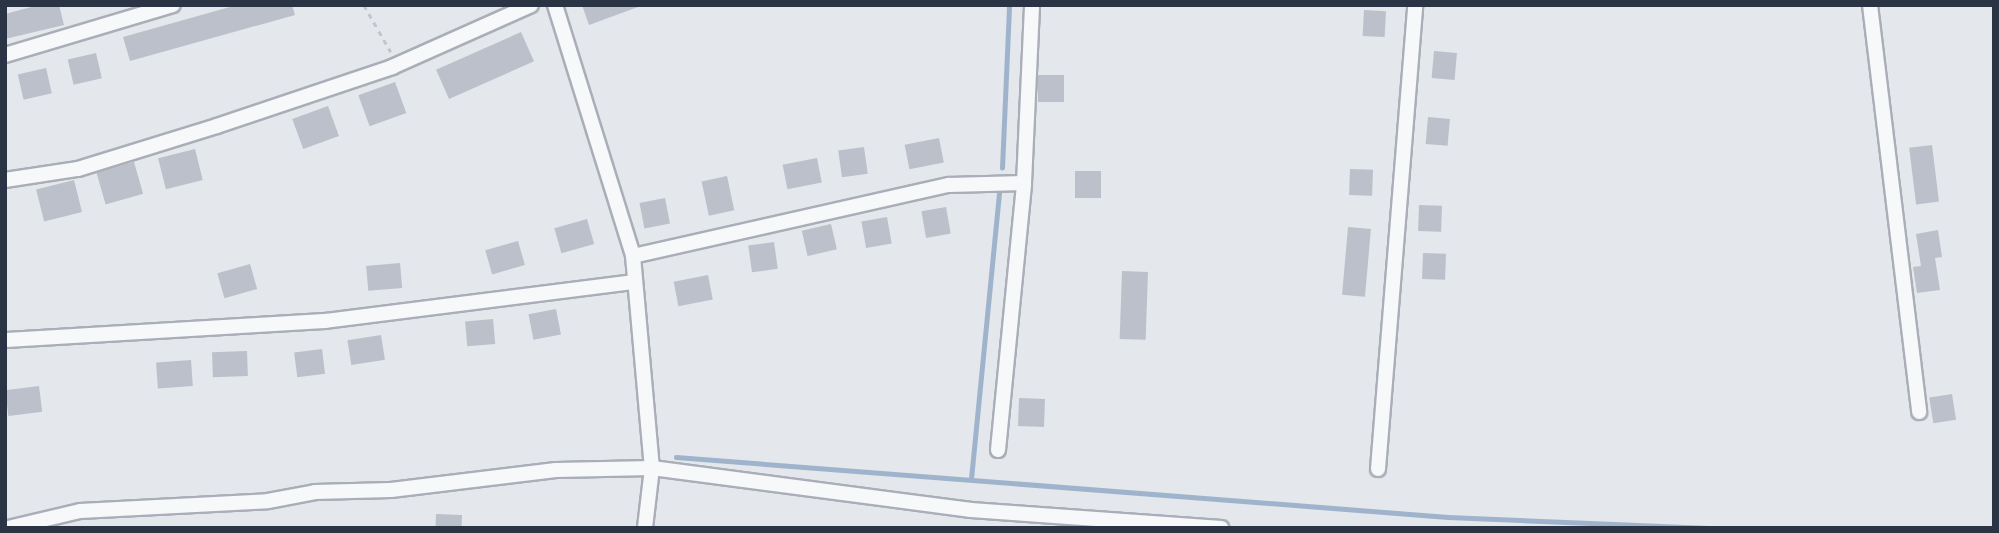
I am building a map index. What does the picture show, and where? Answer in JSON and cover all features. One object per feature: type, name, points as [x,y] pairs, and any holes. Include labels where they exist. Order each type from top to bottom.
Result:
[{"type":"street","points":[[5,55],[173,5]]},
{"type":"street","points":[[5,180],[79,169],[398,64],[531,5]]},
{"type":"street","points":[[555,5],[633,256],[632,282],[652,468],[645,528]]},
{"type":"street","points":[[998,450],[1024,183],[1032,5]]},
{"type":"street","points":[[1378,470],[1415,5]]},
{"type":"street","points":[[1870,5],[1919,412]]},
{"type":"street","points":[[633,256],[949,184],[1024,183]]},
{"type":"street","points":[[5,341],[325,321],[632,282]]},
{"type":"street","points":[[8,528],[80,511],[268,502],[315,492],[391,490],[556,470],[652,468],[971,510],[1221,528]]},
{"type":"path","points":[[364,5],[398,64]]},
{"type":"building","points":[[39,5],[59,5],[64,25],[5,39],[5,14]]},
{"type":"building","points":[[237,5],[292,5],[295,15],[130,61],[123,37]]},
{"type":"building","points":[[582,5],[638,5],[638,7],[589,25]]},
{"type":"building","points":[[1364,10],[1386,11],[1385,37],[1363,36]]},
{"type":"building","points":[[521,32],[534,61],[449,99],[436,70]]},
{"type":"building","points":[[1434,51],[1457,53],[1455,80],[1432,78]]},
{"type":"building","points":[[96,53],[102,78],[74,85],[68,60]]},
{"type":"building","points":[[46,68],[52,93],[24,100],[18,75]]},
{"type":"building","points":[[1038,75],[1064,75],[1064,102],[1038,102]]},
{"type":"building","points":[[395,82],[406,113],[370,126],[358,95]]},
{"type":"building","points":[[328,106],[339,136],[303,149],[292,119]]},
{"type":"building","points":[[1428,117],[1450,119],[1448,146],[1426,144]]},
{"type":"building","points":[[939,138],[944,163],[909,169],[905,145]]},
{"type":"building","points":[[1932,145],[1939,202],[1916,204],[1909,148]]},
{"type":"building","points":[[864,147],[868,174],[842,177],[838,151]]},
{"type":"building","points":[[195,149],[203,180],[166,189],[158,158]]},
{"type":"building","points":[[817,158],[822,183],[787,189],[783,165]]},
{"type":"building","points":[[134,162],[143,194],[106,204],[97,173]]},
{"type":"building","points":[[1350,169],[1373,170],[1372,196],[1349,195]]},
{"type":"building","points":[[1075,171],[1101,171],[1101,198],[1075,198]]},
{"type":"building","points":[[727,176],[734,210],[709,216],[702,181]]},
{"type":"building","points":[[74,180],[82,212],[44,221],[36,189]]},
{"type":"building","points":[[665,198],[670,224],[644,228],[639,203]]},
{"type":"building","points":[[1419,205],[1442,206],[1441,232],[1418,231]]},
{"type":"building","points":[[946,207],[951,234],[926,238],[921,211]]},
{"type":"building","points":[[887,217],[892,244],[866,248],[861,222]]},
{"type":"building","points":[[587,219],[594,244],[561,253],[554,228]]},
{"type":"building","points":[[831,224],[837,249],[808,256],[802,231]]},
{"type":"building","points":[[1348,227],[1371,229],[1365,297],[1342,295]]},
{"type":"building","points":[[1938,230],[1942,257],[1935,258],[1940,290],[1917,293],[1913,267],[1921,266],[1916,234]]},
{"type":"building","points":[[518,241],[525,265],[492,274],[485,250]]},
{"type":"building","points":[[774,242],[778,269],[752,272],[748,246]]},
{"type":"building","points":[[1423,253],[1446,254],[1445,280],[1422,279]]},
{"type":"building","points":[[400,263],[402,288],[368,291],[366,266]]},
{"type":"building","points":[[250,264],[257,289],[224,298],[217,273]]},
{"type":"building","points":[[1122,271],[1148,272],[1146,340],[1120,339]]},
{"type":"building","points":[[708,275],[713,300],[678,306],[674,282]]},
{"type":"building","points":[[556,309],[561,335],[533,340],[529,314]]},
{"type":"building","points":[[493,319],[495,344],[467,346],[465,321]]},
{"type":"building","points":[[381,335],[385,360],[351,365],[347,340]]},
{"type":"building","points":[[322,349],[325,374],[297,377],[294,352]]},
{"type":"building","points":[[247,351],[248,376],[213,377],[212,352]]},
{"type":"building","points":[[191,360],[193,386],[158,388],[156,362]]},
{"type":"building","points":[[39,386],[42,412],[8,416],[5,390]]},
{"type":"building","points":[[1952,394],[1956,420],[1933,423],[1929,398]]},
{"type":"building","points":[[1019,398],[1045,399],[1044,427],[1018,426]]},
{"type":"building","points":[[436,514],[462,515],[462,528],[436,528]]},
{"type":"waterway","points":[[1002,168],[1009,5]]},
{"type":"waterway","points":[[971,479],[999,191]]},
{"type":"waterway","points":[[676,457],[1448,517],[1715,528]]}]
